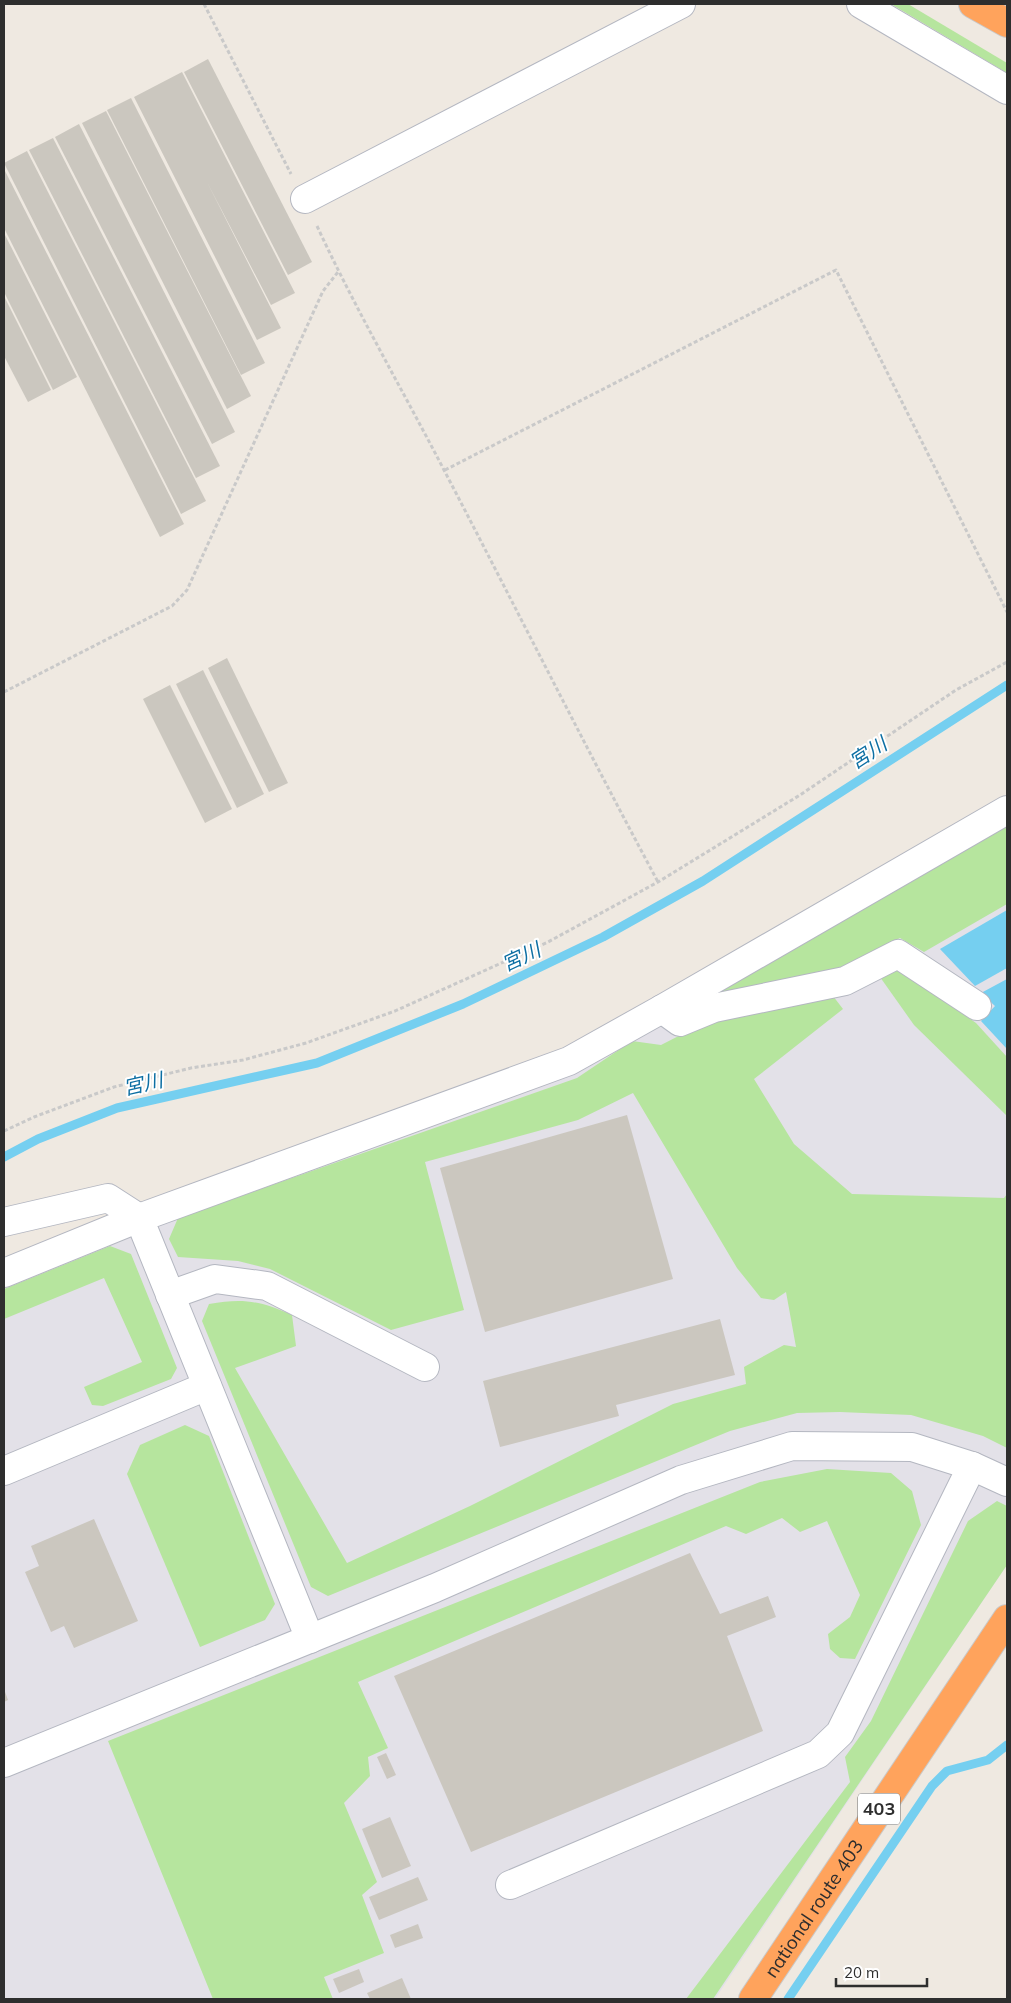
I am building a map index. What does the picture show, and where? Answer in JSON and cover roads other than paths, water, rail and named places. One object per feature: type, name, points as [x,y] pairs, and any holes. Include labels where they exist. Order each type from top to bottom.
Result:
[{"type":"highway","points":[[973,4],[1007,23]]},
{"type":"highway","name":"national route 403","points":[[753,1999],[1007,1619]]},
{"type":"street","points":[[305,199],[681,4]]},
{"type":"street","points":[[861,4],[1007,90]]},
{"type":"street","points":[[4,1273],[139,1218],[568,1061],[662,1009],[1007,810]]},
{"type":"street","points":[[662,1009],[680,1022],[714,1008],[845,981],[898,954],[977,1006]]},
{"type":"street","points":[[4,1222],[108,1198],[139,1218],[310,1640]]},
{"type":"street","points":[[170,1295],[215,1279],[267,1286],[425,1367]]},
{"type":"street","points":[[4,1471],[207,1386]]},
{"type":"street","points":[[4,1763],[435,1588],[681,1480],[792,1446],[912,1448],[972,1466],[1007,1482]]},
{"type":"street","points":[[510,1885],[818,1754],[840,1733],[972,1466]]},
{"type":"water","points":[[1007,910],[1007,968],[975,986],[940,949]]},
{"type":"water","points":[[1007,979],[1007,1049],[981,1021],[995,1006],[981,993]]},
{"type":"waterway","name":"宮川","points":[[4,1157],[38,1139],[117,1108],[317,1063],[463,1004],[603,937],[703,881],[1007,685]]},
{"type":"waterway","points":[[788,1999],[932,1786],[947,1771],[988,1760],[1007,1745]]}]
